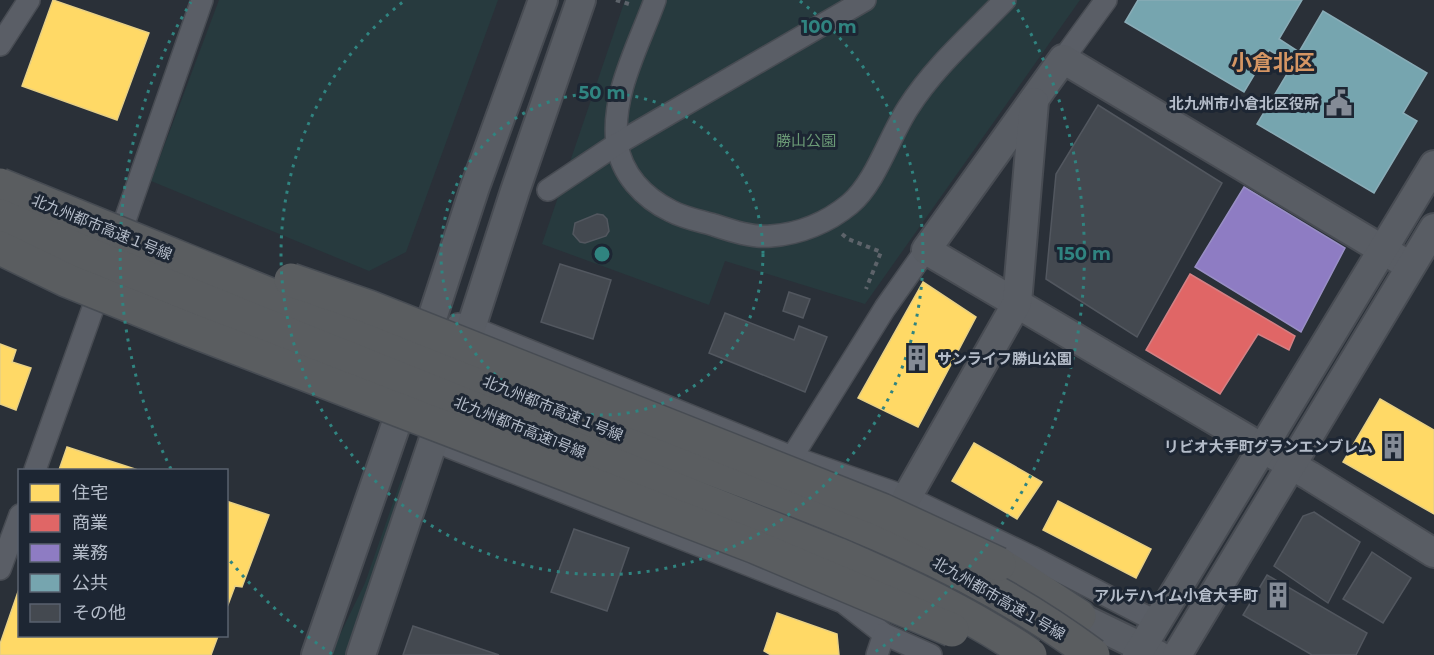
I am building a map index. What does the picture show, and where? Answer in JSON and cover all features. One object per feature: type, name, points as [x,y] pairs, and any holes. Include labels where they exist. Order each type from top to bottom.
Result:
[{"type":"highway","points":[[0,185],[248,264],[369,308],[882,510],[999,564],[1079,616]]},
{"type":"highway","name":"北九州都市高速１号線","points":[[0,185],[583,420],[853,523],[919,552],[982,585],[1038,617],[1093,655]]},
{"type":"highway","name":"北九州都市高速1号線","points":[[0,216],[111,263],[847,558],[953,608],[1033,655]]},
{"type":"highway","points":[[0,248],[66,280],[188,329],[753,546],[952,630],[1033,655]]},
{"type":"street","points":[[0,45],[29,0]]},
{"type":"street","points":[[36,469],[202,0]]},
{"type":"street","points":[[316,655],[429,330],[475,187],[543,0]]},
{"type":"street","points":[[361,655],[434,441],[515,190],[581,0]]},
{"type":"street","points":[[656,0],[626,77],[616,114],[617,144],[622,163],[631,179],[645,195],[672,212],[736,232],[770,237],[803,231],[850,203],[873,176],[889,140],[916,97],[930,79],[1005,0]]},
{"type":"street","points":[[548,190],[617,144],[865,0]]},
{"type":"street","points":[[792,457],[885,308],[1106,0]]},
{"type":"street","points":[[1064,59],[1410,267]]},
{"type":"street","points":[[907,497],[1017,303],[1034,102]]},
{"type":"street","points":[[1149,645],[1434,165]]},
{"type":"street","points":[[0,171],[345,308],[467,340],[907,497],[1032,557],[1149,645]]},
{"type":"street","points":[[1177,655],[1434,228]]},
{"type":"street","points":[[0,236],[102,281],[443,412],[835,568],[1043,655]]},
{"type":"street","points":[[926,250],[1264,448],[1434,553]]},
{"type":"street","points":[[467,340],[883,525],[1079,616],[1149,645]]},
{"type":"street","points":[[434,441],[843,602],[884,634],[931,655]]},
{"type":"street","points":[[0,569],[18,520]]},
{"type":"street","points":[[877,655],[884,634]]},
{"type":"path","points":[[848,239],[882,252],[866,289]]},
{"type":"green space","points":[[219,0],[498,0],[406,252],[369,271],[151,181]]},
{"type":"green space","name":"勝山公園","points":[[625,0],[1080,0],[865,304],[725,261],[709,305],[542,244]]},
{"type":"green space","points":[[401,480],[407,482],[348,655],[330,655],[365,583]]},
{"type":"building: 住宅","points":[[53,0],[149,33],[117,120],[22,86]]},
{"type":"building: 住宅","name":"サンライフ勝山公園","points":[[923,282],[976,317],[918,427],[858,398]]},
{"type":"building: 住宅","points":[[0,344],[16,350],[12,362],[31,368],[16,410],[0,404]]},
{"type":"building: 住宅","name":"リビオ大手町グランエンブレム","points":[[1380,399],[1434,430],[1434,514],[1343,462]]},
{"type":"building: 住宅","points":[[974,443],[1042,482],[1017,519],[952,481]]},
{"type":"building: 住宅","points":[[67,447],[135,469],[59,469]]},
{"type":"building: 住宅","points":[[1058,501],[1151,549],[1136,578],[1043,530]]},
{"type":"building: 住宅","points":[[228,502],[269,515],[242,587],[235,586],[228,605]]},
{"type":"building: 住宅","points":[[18,592],[18,637],[218,637],[211,655],[0,655],[0,644]]},
{"type":"building: 住宅","points":[[777,613],[837,634],[839,655],[771,655],[764,651]]},
{"type":"building: 商業","points":[[1190,274],[1295,336],[1289,350],[1258,334],[1220,394],[1146,350]]},
{"type":"building: 業務","points":[[1244,187],[1345,248],[1301,332],[1195,267]]},
{"type":"building: 公共","name":"北九州市小倉北区役所","points":[[1138,0],[1302,0],[1279,39],[1299,52],[1323,11],[1427,73],[1403,113],[1417,121],[1374,193],[1257,124],[1293,64],[1269,50],[1244,92],[1125,22]]},
{"type":"building: その他","points":[[1098,105],[1222,183],[1137,337],[1046,279],[1056,174]]},
{"type":"building: その他","points":[[597,214],[607,219],[609,231],[606,236],[585,243],[580,242],[573,234],[575,223]]},
{"type":"building: その他","points":[[560,264],[611,280],[593,339],[541,322]]},
{"type":"building: その他","points":[[789,292],[810,299],[803,318],[783,311]]},
{"type":"building: その他","points":[[725,313],[794,340],[799,326],[827,337],[805,392],[709,353]]},
{"type":"building: その他","points":[[1314,512],[1360,542],[1328,603],[1274,566],[1303,516]]},
{"type":"building: その他","points":[[574,529],[629,548],[607,611],[551,592]]},
{"type":"building: その他","points":[[1372,552],[1411,578],[1383,623],[1343,599]]},
{"type":"building: その他","name":"アルテハイム小倉大手町","points":[[1267,575],[1367,633],[1356,655],[1312,655],[1243,615]]},
{"type":"building: その他","points":[[413,626],[499,655],[403,655]]},
{"type":"place","name":"北九州市小倉北区役所","points":[[1339,103]]},
{"type":"place","name":"サンライフ勝山公園","points":[[917,358]]},
{"type":"place","name":"リビオ大手町グランエンブレム","points":[[1393,446]]},
{"type":"place","name":"アルテハイム小倉大手町","points":[[1278,595]]},
{"type":"district","name":"小倉北区","points":[[1273,62]]}]
